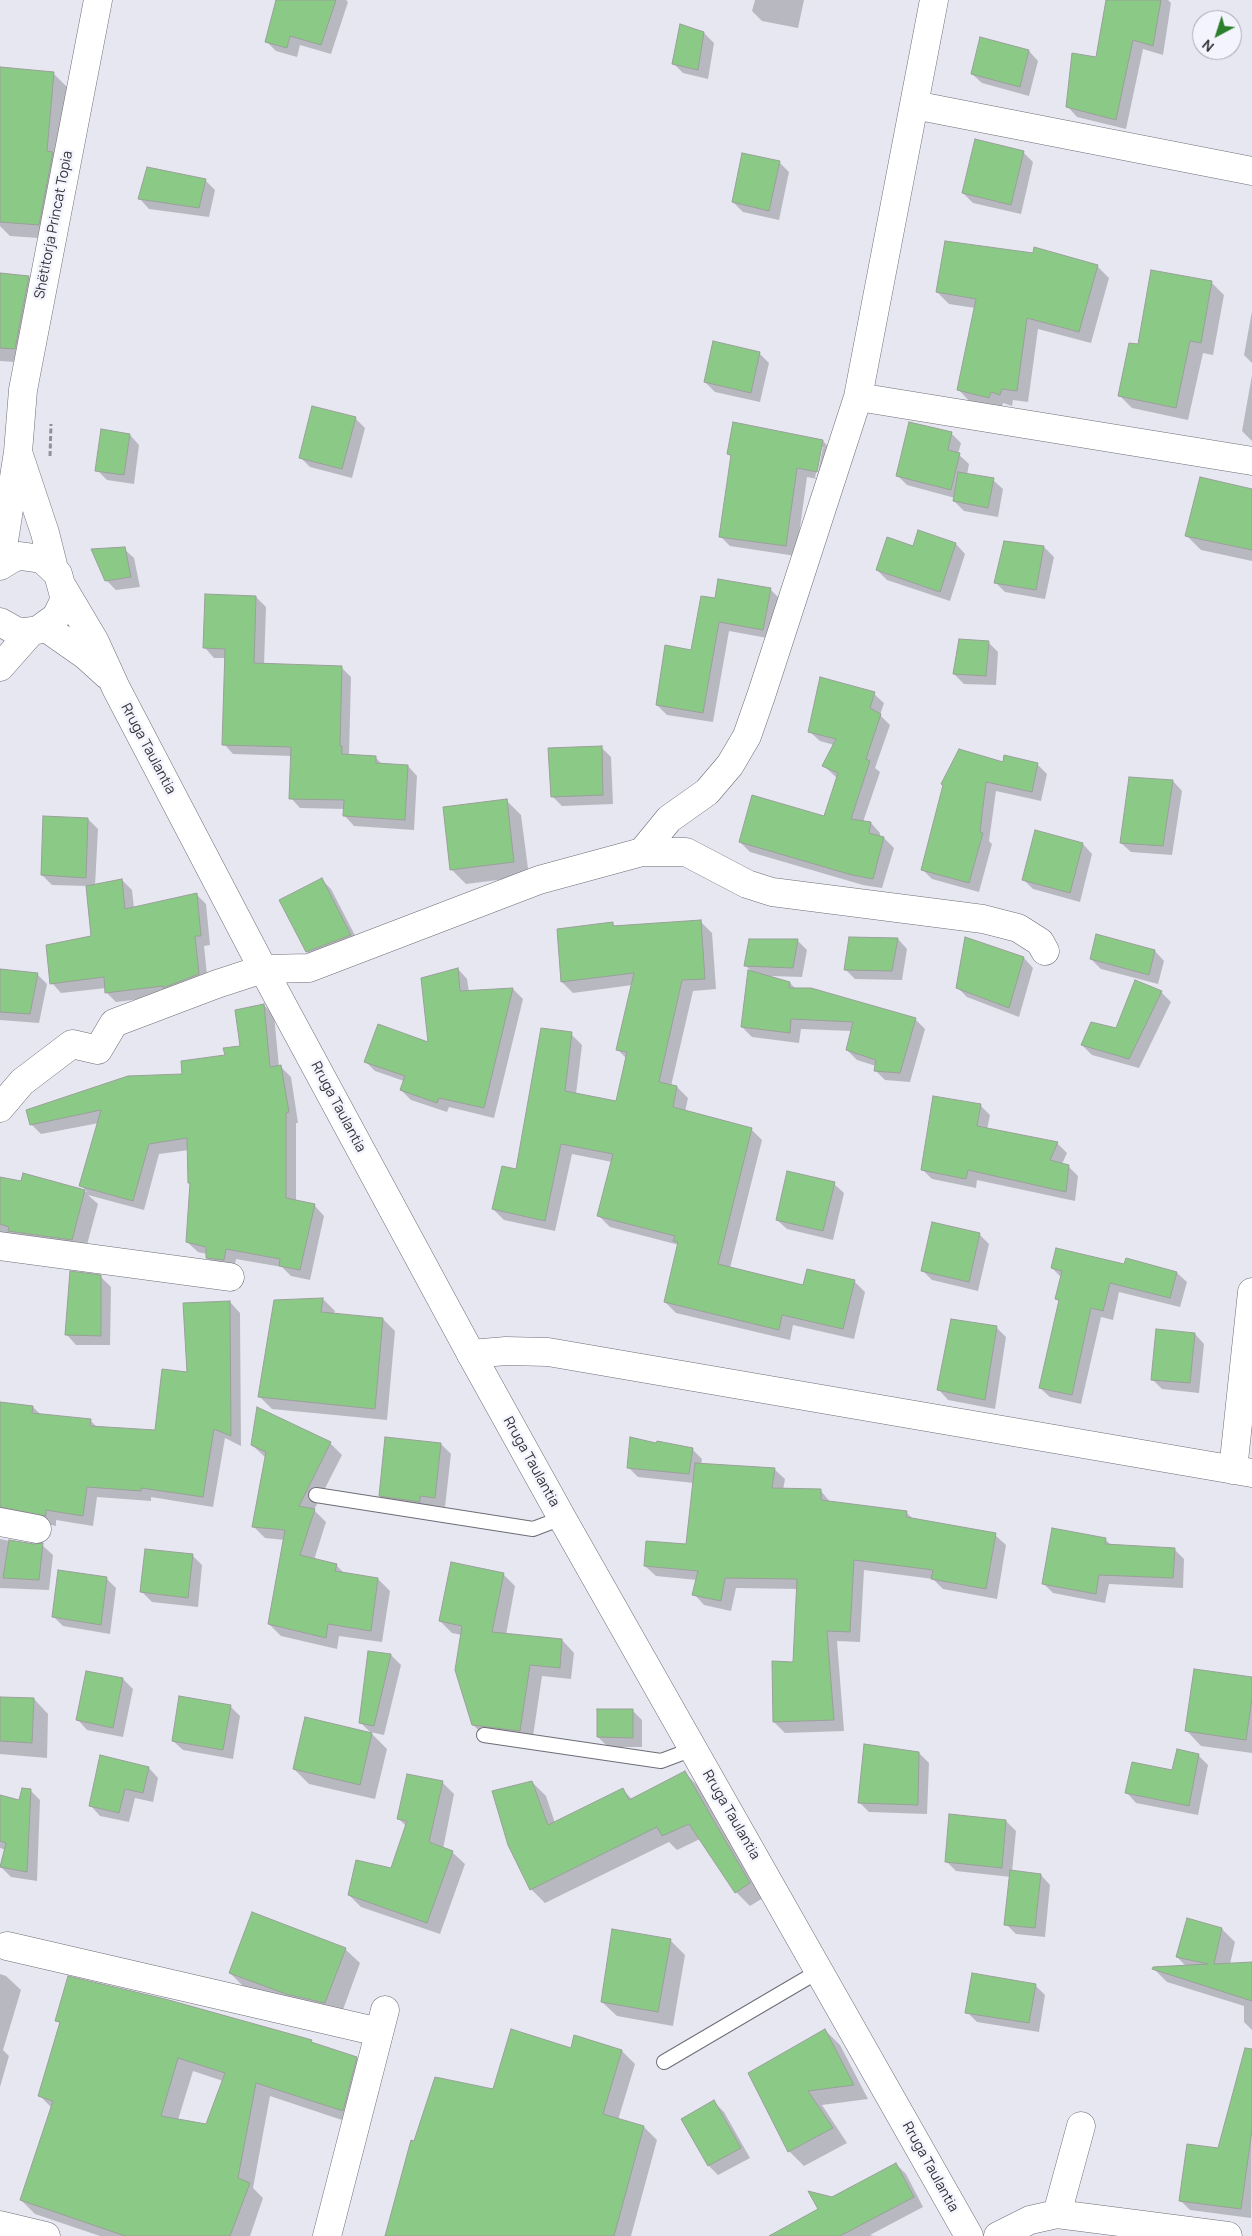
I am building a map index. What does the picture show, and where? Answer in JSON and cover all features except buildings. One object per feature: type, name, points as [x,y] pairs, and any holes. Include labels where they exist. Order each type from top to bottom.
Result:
[{"type":"street","name":"Shëtitorja Princat Topia","points":[[0,566],[18,452],[23,390],[98,0]]},
{"type":"street","points":[[642,852],[669,819],[707,792],[730,765],[747,736],[858,397],[934,0]]},
{"type":"street","points":[[914,105],[1252,171]]},
{"type":"street","points":[[858,397],[1252,461]]},
{"type":"street","name":"Shëtitorja Princat Topia","points":[[18,452],[59,578]]},
{"type":"street","points":[[0,566],[13,558],[28,556],[42,559],[59,578],[63,603],[60,610],[0,667]]},
{"type":"street","name":"Rruga Taulantia","points":[[59,578],[95,642],[112,679],[263,969],[471,1354],[969,2236]]},
{"type":"street","points":[[0,622],[16,631],[38,629]]},
{"type":"street","name":"Rruga Taulantia","points":[[38,629],[85,655],[112,679]]},
{"type":"street","points":[[0,1108],[22,1082],[72,1044],[98,1050],[114,1023],[217,984],[263,969],[309,968],[539,880],[642,852],[686,852],[747,884],[772,892],[983,919],[1018,928],[1040,942],[1045,951]]},
{"type":"street","points":[[0,1246],[230,1277]]},
{"type":"street","points":[[471,1354],[506,1351],[548,1352],[1242,1472],[1252,1292]]},
{"type":"street","points":[[0,1522],[37,1529]]},
{"type":"street","points":[[7,1946],[382,2021],[327,2236]]},
{"type":"street","points":[[1058,2214],[1081,2126]]},
{"type":"street","points":[[998,2236],[1030,2220],[1058,2214],[1228,2236]]},
{"type":"street","points":[[0,2225],[46,2236]]},
{"type":"lane","points":[[316,1495],[533,1529],[562,1518]]},
{"type":"lane","points":[[484,1735],[661,1761],[693,1749]]},
{"type":"lane","points":[[664,2062],[819,1971]]},
{"type":"path","points":[[50,465],[51,418]]}]
